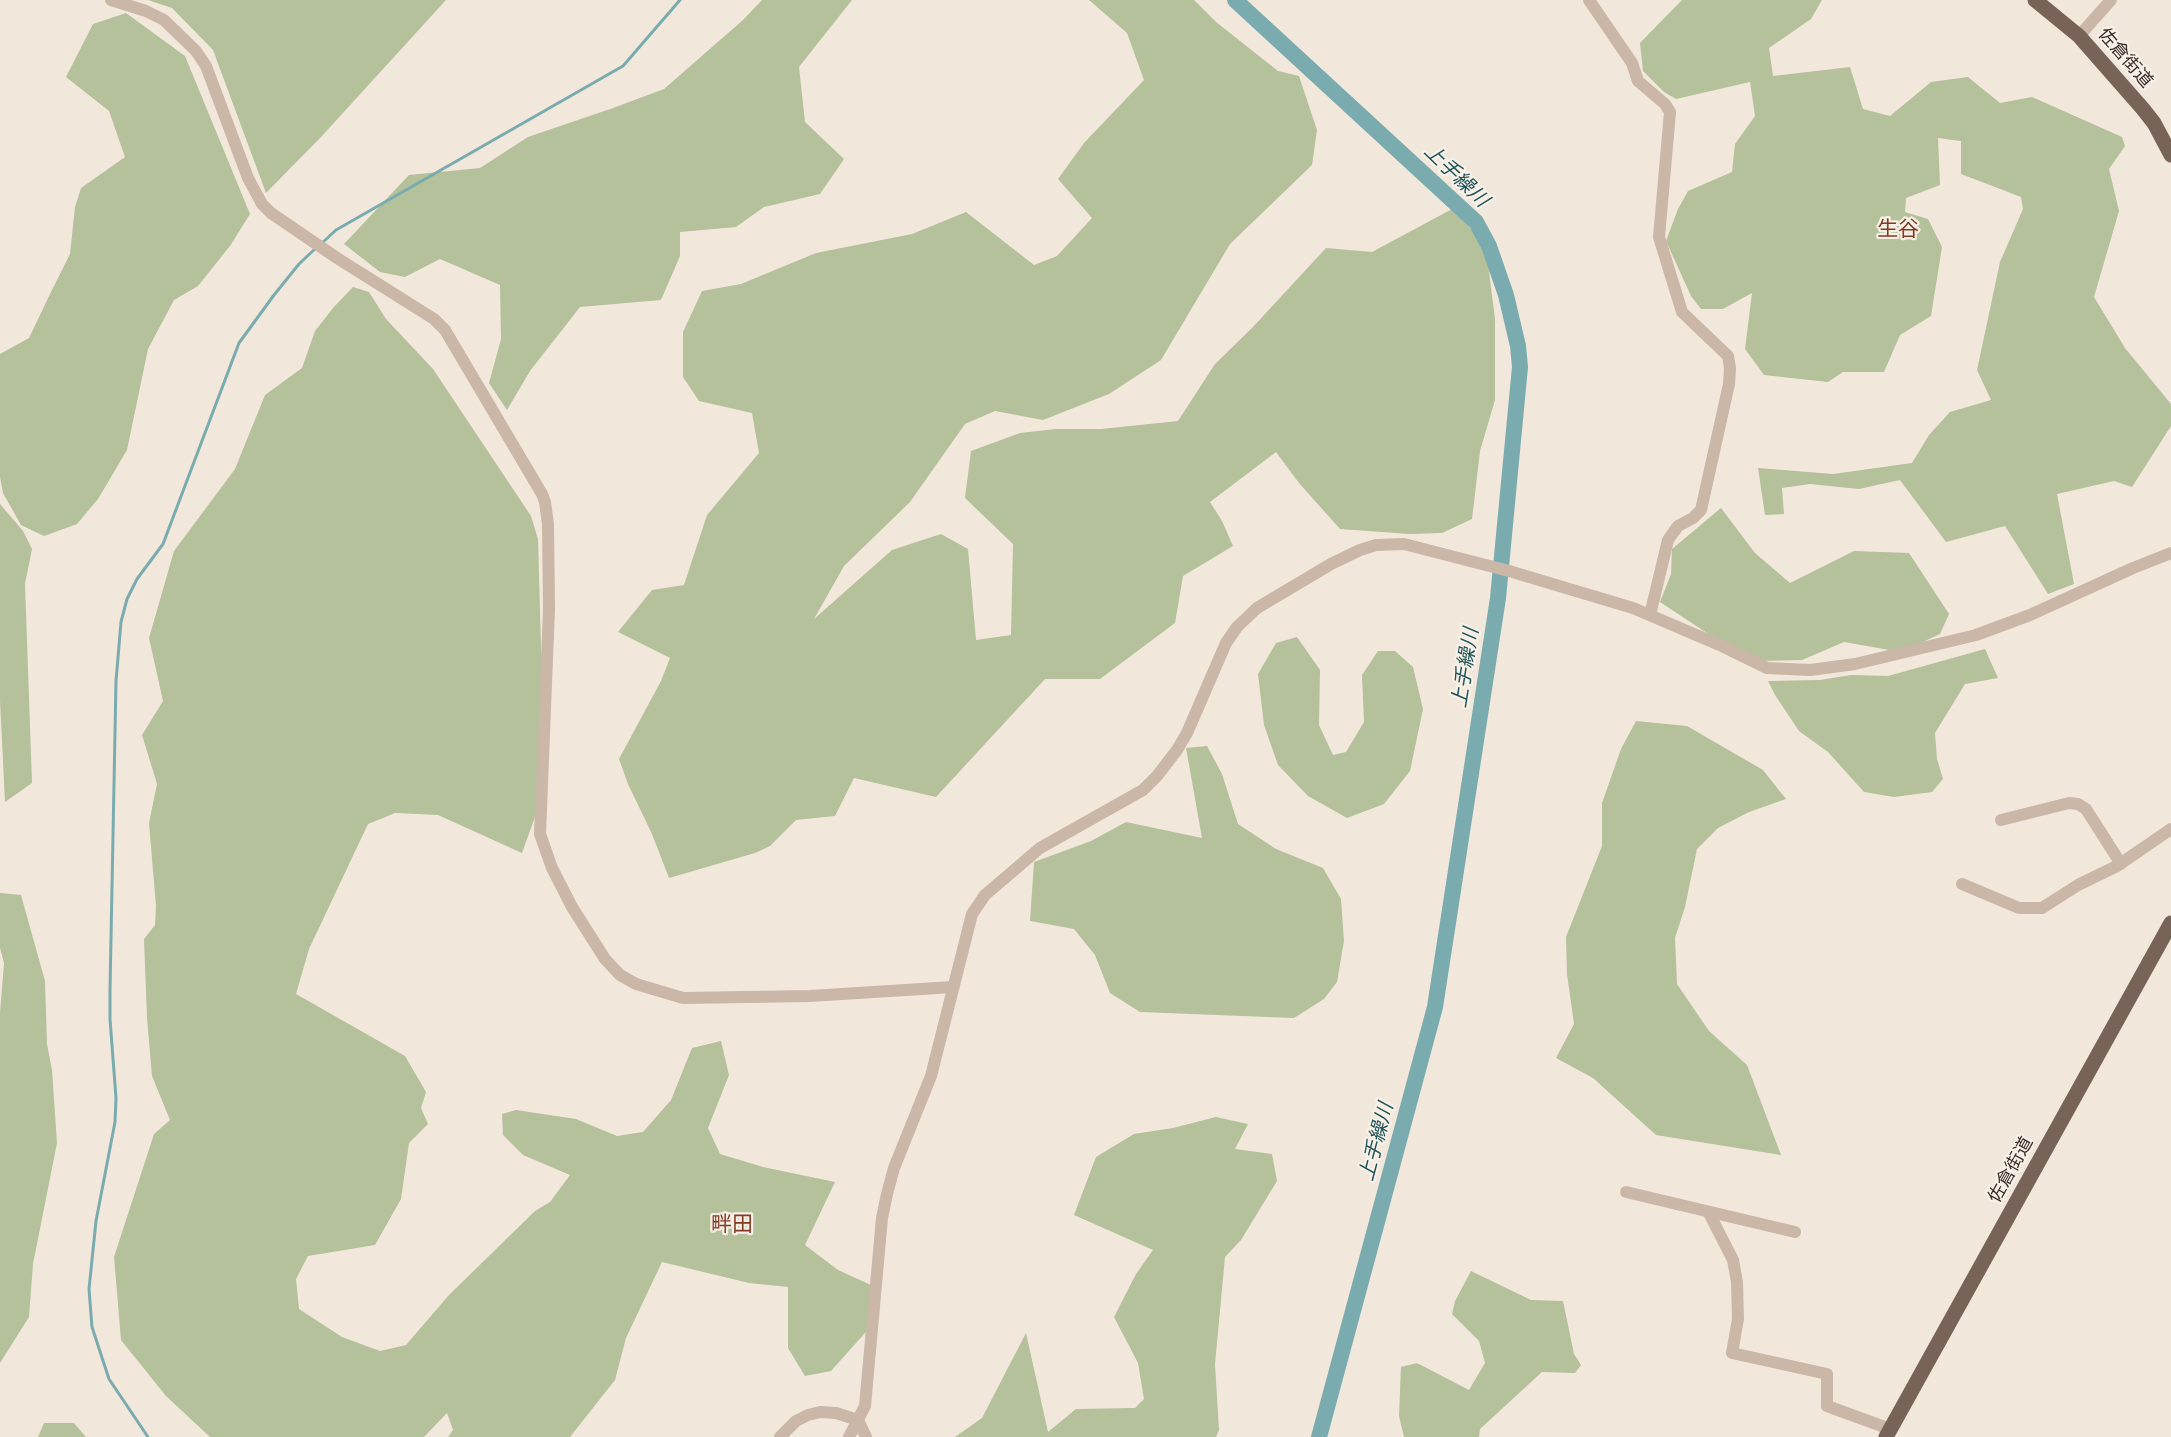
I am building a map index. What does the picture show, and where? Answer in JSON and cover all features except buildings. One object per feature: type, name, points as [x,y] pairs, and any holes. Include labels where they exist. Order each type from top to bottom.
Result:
[{"type":"main road","name":"佐倉街道","points":[[2035,0],[2079,36],[2154,123],[2171,155]]},
{"type":"main road","name":"佐倉街道","points":[[1888,1433],[2171,923]]},
{"type":"street","points":[[111,0],[146,11],[164,20],[196,51],[206,66],[248,178],[262,204],[271,213],[434,319],[445,330],[542,494],[548,524],[549,609],[540,834],[552,868],[572,907],[605,959],[620,975],[636,984],[683,998],[810,996],[953,987]]},
{"type":"street","points":[[1588,0],[1632,63],[1638,81],[1665,104],[1670,112],[1659,237],[1682,312],[1728,356],[1730,368],[1729,384],[1701,510],[1693,518],[1678,525],[1668,540],[1650,615]]},
{"type":"street","points":[[2079,36],[2111,0]]},
{"type":"street","points":[[849,1437],[865,1406],[868,1389],[882,1218],[887,1194],[894,1168],[931,1076],[972,914],[977,904],[997,883],[1041,848],[1143,790],[1150,783],[1177,750],[1187,733],[1226,643],[1237,627],[1257,608],[1331,564],[1360,550],[1376,545],[1404,544],[1509,571],[1650,615],[1722,646],[1767,669],[1810,670],[1855,664],[1976,635],[2030,615],[2133,568],[2171,554]]},
{"type":"street","points":[[2001,820],[2068,803],[2078,804],[2086,809],[2121,864]]},
{"type":"street","points":[[1962,884],[2019,908],[2042,908],[2078,885],[2121,864],[2171,830]]},
{"type":"street","points":[[1626,1192],[1795,1232]]},
{"type":"street","points":[[1709,1213],[1733,1260],[1737,1282],[1738,1319],[1732,1353],[1827,1374],[1827,1406],[1888,1433]]},
{"type":"street","points":[[780,1437],[796,1421],[820,1412],[836,1413],[858,1420],[866,1437]]},
{"type":"green space","points":[[148,0],[446,0],[321,137],[266,193],[213,50],[172,8]]},
{"type":"green space","points":[[762,0],[852,0],[799,67],[805,122],[844,159],[820,194],[764,207],[736,227],[680,232],[680,256],[661,300],[580,307],[530,371],[507,410],[489,383],[501,339],[500,285],[440,259],[405,277],[380,272],[344,244],[409,175],[480,168],[528,137],[664,89],[743,20]]},
{"type":"green space","points":[[1089,0],[1194,0],[1216,22],[1278,71],[1299,76],[1317,130],[1312,165],[1230,244],[1161,360],[1109,394],[1043,420],[995,411],[965,424],[910,502],[844,566],[814,619],[892,550],[941,534],[968,549],[976,640],[1011,635],[1013,544],[965,498],[971,451],[1020,433],[1056,429],[1101,429],[1178,421],[1215,364],[1252,328],[1326,248],[1372,252],[1454,208],[1486,248],[1495,319],[1495,400],[1480,451],[1472,519],[1442,533],[1410,534],[1340,529],[1299,483],[1276,452],[1210,502],[1222,521],[1233,546],[1183,576],[1175,623],[1100,679],[1045,679],[936,797],[854,778],[835,816],[796,820],[770,846],[755,853],[669,878],[619,759],[661,681],[670,658],[618,632],[652,590],[684,585],[707,515],[759,453],[752,413],[699,401],[683,377],[683,332],[702,291],[741,284],[816,253],[912,234],[966,212],[1034,265],[1057,256],[1092,218],[1058,179],[1084,143],[1144,80],[1127,33]]},
{"type":"green space","points":[[1682,0],[1822,0],[1811,19],[1769,48],[1773,76],[1850,67],[1863,109],[1890,116],[1931,82],[1968,77],[2000,103],[2032,97],[2122,137],[2125,146],[2109,169],[2119,211],[2094,297],[2125,348],[2171,404],[2171,426],[2132,487],[2114,481],[2057,494],[2074,584],[2048,594],[2005,526],[1946,542],[1900,480],[1859,489],[1810,484],[1782,488],[1784,514],[1765,515],[1758,468],[1833,474],[1912,463],[1929,435],[1950,412],[1991,400],[1977,370],[2000,262],[2023,209],[2021,197],[1961,174],[1961,141],[1938,138],[1940,185],[1906,198],[1905,212],[1928,219],[1942,247],[1931,316],[1900,335],[1884,372],[1843,372],[1828,382],[1764,375],[1745,349],[1752,293],[1723,309],[1701,309],[1691,296],[1666,241],[1678,209],[1688,191],[1732,172],[1735,144],[1755,116],[1750,82],[1676,99],[1664,92],[1643,71],[1640,43]]},
{"type":"green space","points":[[126,13],[185,56],[250,214],[230,246],[198,286],[174,300],[148,349],[127,450],[98,499],[77,524],[44,536],[21,525],[3,493],[0,477],[0,354],[29,338],[70,254],[75,207],[81,188],[125,157],[109,111],[66,77],[93,24]]},
{"type":"green space","points":[[353,287],[369,292],[386,319],[433,369],[531,516],[538,539],[545,789],[522,853],[438,815],[395,813],[368,824],[309,949],[296,994],[405,1056],[426,1092],[421,1108],[428,1124],[409,1143],[401,1199],[375,1245],[308,1256],[296,1279],[299,1309],[342,1337],[380,1351],[406,1345],[449,1295],[535,1211],[550,1202],[570,1175],[523,1155],[503,1135],[502,1114],[516,1110],[576,1119],[617,1136],[643,1132],[671,1100],[692,1048],[721,1041],[729,1075],[708,1128],[720,1154],[763,1167],[835,1182],[805,1245],[838,1270],[871,1285],[873,1324],[831,1371],[805,1376],[788,1348],[788,1287],[749,1283],[662,1262],[626,1338],[615,1380],[570,1437],[448,1437],[453,1430],[447,1413],[424,1437],[210,1437],[166,1396],[121,1340],[114,1257],[154,1134],[170,1120],[152,1076],[147,1018],[144,939],[155,925],[156,906],[149,823],[157,784],[142,735],[163,701],[149,638],[174,551],[235,469],[265,395],[302,368],[315,331]]},
{"type":"green space","points":[[0,504],[23,531],[32,549],[25,584],[32,783],[5,802],[0,700]]},
{"type":"green space","points":[[1721,508],[1755,553],[1790,583],[1854,551],[1909,553],[1949,614],[1940,634],[1901,652],[1844,642],[1802,660],[1760,661],[1710,635],[1660,602],[1671,574],[1672,549]]},
{"type":"green space","points":[[1297,637],[1320,670],[1319,725],[1333,755],[1346,752],[1364,722],[1362,675],[1378,651],[1395,651],[1413,667],[1423,709],[1410,771],[1384,804],[1347,818],[1308,796],[1278,765],[1264,725],[1258,674],[1276,643]]},
{"type":"green space","points":[[1985,649],[1998,678],[1965,684],[1935,733],[1937,759],[1943,779],[1932,792],[1894,797],[1864,792],[1828,752],[1799,731],[1768,681],[1820,680],[1851,675],[1888,676]]},
{"type":"green space","points":[[1636,721],[1687,726],[1763,770],[1786,799],[1749,812],[1718,828],[1697,849],[1685,907],[1675,938],[1677,984],[1709,1031],[1747,1065],[1781,1155],[1656,1135],[1593,1078],[1556,1058],[1574,1024],[1567,974],[1566,937],[1602,846],[1602,803],[1621,749]]},
{"type":"green space","points":[[1207,746],[1222,774],[1238,824],[1276,849],[1323,868],[1341,899],[1344,941],[1337,982],[1324,999],[1294,1018],[1140,1012],[1110,993],[1095,955],[1074,929],[1030,921],[1034,862],[1091,841],[1126,822],[1202,838],[1186,748]]},
{"type":"green space","points":[[0,893],[21,895],[45,981],[47,1044],[52,1070],[57,1143],[33,1264],[29,1317],[0,1363],[0,1013],[4,963],[0,948]]},
{"type":"green space","points":[[1216,1117],[1248,1124],[1235,1149],[1272,1154],[1277,1181],[1241,1240],[1225,1257],[1215,1364],[1219,1430],[1216,1437],[955,1437],[982,1418],[1026,1333],[1048,1432],[1076,1409],[1135,1408],[1144,1399],[1138,1363],[1114,1317],[1136,1274],[1153,1250],[1074,1215],[1096,1157],[1134,1134],[1173,1128]]},
{"type":"green space","points":[[1471,1271],[1531,1300],[1563,1301],[1574,1354],[1581,1365],[1575,1373],[1542,1372],[1480,1429],[1479,1437],[1404,1437],[1399,1416],[1401,1367],[1417,1363],[1469,1390],[1485,1363],[1479,1341],[1452,1314],[1455,1301]]},
{"type":"green space","points":[[44,1423],[74,1423],[86,1437],[38,1437]]},
{"type":"waterway","points":[[322,243],[336,230],[623,66],[680,0]]},
{"type":"waterway","name":"上手繰川","points":[[1235,0],[1476,222],[1489,246],[1506,295],[1518,346],[1520,367],[1498,598],[1435,1007],[1319,1437]]},
{"type":"waterway","points":[[148,1437],[109,1379],[92,1327],[89,1289],[96,1221],[115,1122],[116,1098],[110,990],[116,681],[121,622],[127,599],[137,579],[163,544],[239,343],[299,264],[317,247]]},
{"type":"district","name":"生谷","points":[[1898,230]]},
{"type":"district","name":"畔田","points":[[732,1225]]}]
